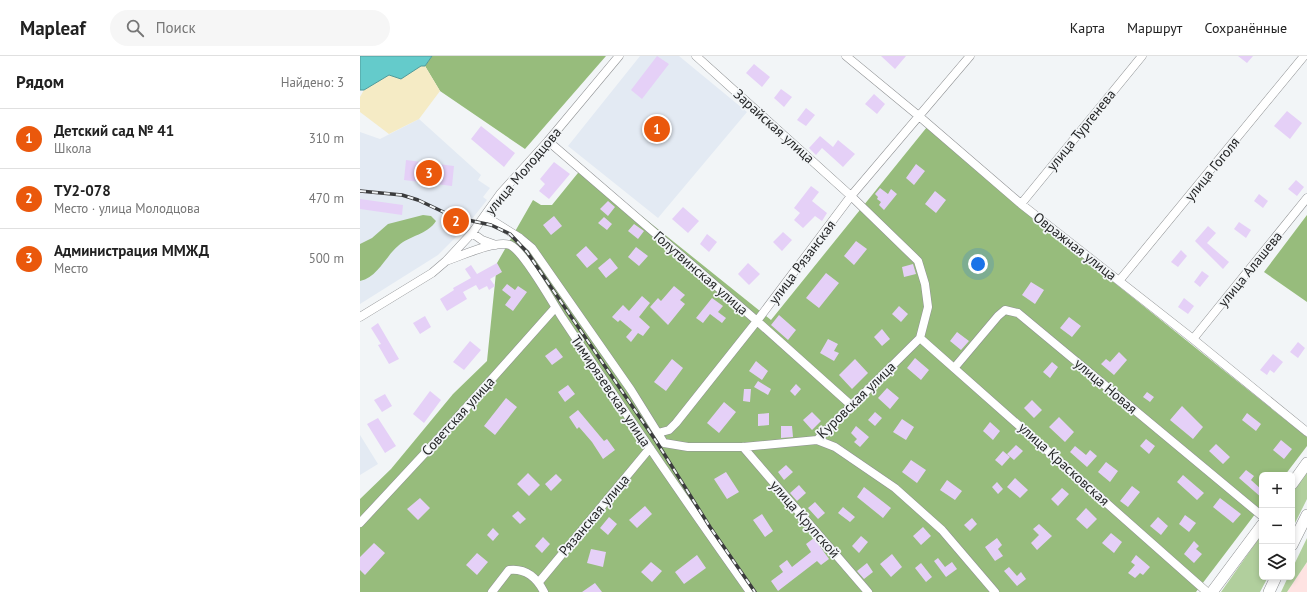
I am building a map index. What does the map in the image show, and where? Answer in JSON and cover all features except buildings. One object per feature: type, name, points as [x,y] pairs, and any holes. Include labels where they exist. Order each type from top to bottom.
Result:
[{"type":"main road","points":[[1295,480],[1307,463]]},
{"type":"main road","points":[[1292,544],[1307,515]]},
{"type":"main road","points":[[1212,592],[1259,529]]},
{"type":"main road","points":[[1269,592],[1275,580]]},
{"type":"street","name":"улица Молодцова","points":[[360,317],[432,273],[446,261],[472,233],[500,194],[548,141],[619,56]]},
{"type":"street","name":"Зарайская улица","points":[[696,56],[852,196],[918,261],[925,284],[928,307],[920,338]]},
{"type":"street","name":"Овражная улица","points":[[846,56],[920,116],[1021,204],[1193,339],[1307,432]]},
{"type":"street","points":[[852,196],[970,56]]},
{"type":"street","name":"улица Тургенева","points":[[1021,204],[1142,56]]},
{"type":"street","name":"улица Гоголя","points":[[1119,281],[1304,56]]},
{"type":"street","name":"Голутвинская улица","points":[[548,141],[757,321],[852,406]]},
{"type":"street","name":"улица Рязанская","points":[[658,433],[669,430],[757,321],[852,196]]},
{"type":"street","name":"улица Алашева","points":[[1193,339],[1307,198]]},
{"type":"street","points":[[485,216],[520,238],[532,248],[631,390],[658,433]]},
{"type":"street","points":[[472,233],[482,240],[496,245]]},
{"type":"street","name":"Тимирязевская улица","points":[[446,261],[496,245],[510,245],[521,254],[555,308],[750,592]]},
{"type":"street","name":"Советская улица","points":[[360,522],[439,438],[555,308]]},
{"type":"street","name":"улица Новая","points":[[955,368],[998,316],[1005,310],[1018,313],[1259,514]]},
{"type":"street","name":"улица Красковская","points":[[920,338],[1207,592]]},
{"type":"street","name":"Куровская улица","points":[[658,433],[664,443],[688,447],[743,446],[817,440],[920,338]]},
{"type":"street","points":[[817,440],[835,447],[895,488],[942,530],[995,592]]},
{"type":"street","name":"улица Крупской","points":[[743,446],[868,592]]},
{"type":"street","name":"Рязанская улица","points":[[538,582],[650,448]]},
{"type":"street","points":[[492,592],[509,570],[518,569],[525,571],[538,582],[544,592]]},
{"type":"shaded area","points":[[640,56],[679,56],[747,112],[658,218],[568,146]]},
{"type":"shaded area","points":[[419,119],[481,175],[478,180],[490,188],[483,197],[487,200],[463,230],[438,255],[360,304],[360,132],[380,139]]},
{"type":"shaded area","points":[[360,435],[378,464],[360,475]]},
{"type":"shaded area","points":[[1307,562],[1307,592],[1287,592]]},
{"type":"green space","points":[[432,56],[606,56],[525,149],[440,91],[425,66]]},
{"type":"green space","points":[[927,127],[1011,200],[1307,437],[1307,446],[1287,472],[1259,472],[1259,509],[1196,592],[360,592],[360,499],[391,469],[453,394],[487,361],[497,263],[533,200],[541,205],[552,205],[582,168],[771,320]]},
{"type":"green space","points":[[423,215],[431,216],[436,221],[428,229],[403,242],[393,250],[377,271],[366,279],[360,281],[360,244],[372,238],[388,224]]},
{"type":"green space","points":[[1307,215],[1307,302],[1264,272]]},
{"type":"green space","points":[[1307,471],[1307,499],[1295,523],[1295,508],[1295,488]]},
{"type":"green space","points":[[1259,538],[1259,580],[1266,580],[1260,592],[1221,592]]},
{"type":"green space","points":[[1307,538],[1307,562],[1295,580],[1295,563]]},
{"type":"green space","points":[[1287,580],[1295,580],[1287,592],[1281,592]]},
{"type":"sand","points":[[421,66],[425,66],[440,91],[419,119],[389,134],[360,112],[360,97],[364,90],[389,75],[416,69]]},
{"type":"water","points":[[360,56],[432,56],[425,66],[421,66],[401,79],[389,75],[364,90],[360,90]]},
{"type":"railway","points":[[360,191],[402,195],[418,200],[454,217],[491,225],[510,234],[527,252],[656,441],[710,527],[755,592]]},
{"type":"place","name":"Детский сад № 41","points":[[657,129]]},
{"type":"place","name":"Администрация ММЖД","points":[[429,173]]},
{"type":"place","name":"ТУ2-078","points":[[456,221]]}]
